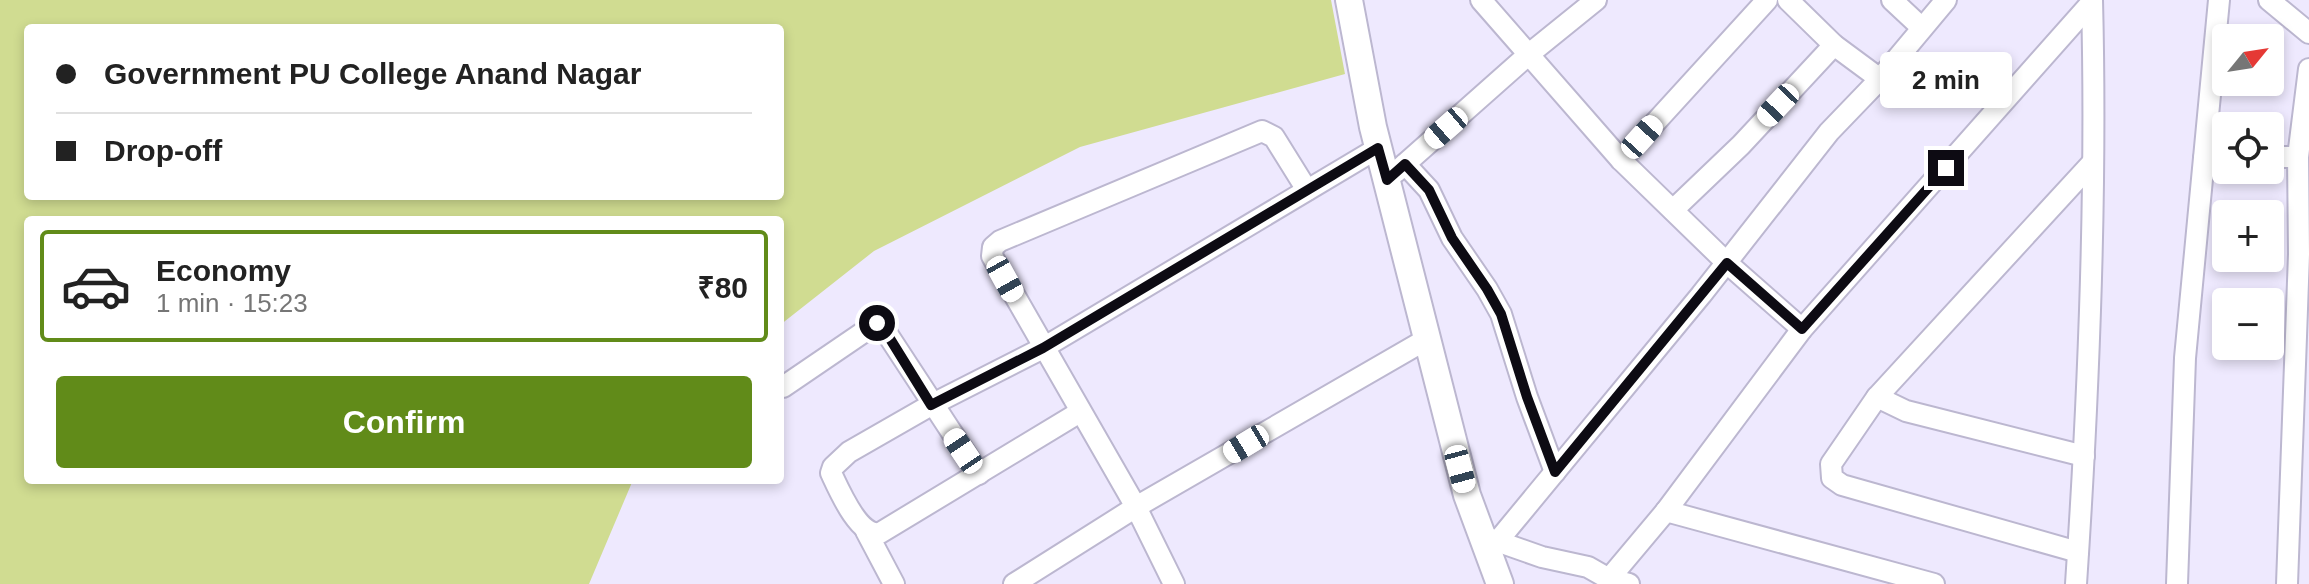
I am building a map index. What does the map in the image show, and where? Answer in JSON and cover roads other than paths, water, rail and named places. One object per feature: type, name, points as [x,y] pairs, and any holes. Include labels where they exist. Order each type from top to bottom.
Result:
[{"type":"street","points":[[1349,0],[1378,148],[1396,172],[1429,190],[1452,238],[1501,314],[1555,472]]},
{"type":"street","points":[[1481,0],[1621,160],[1727,263],[1802,329]]},
{"type":"street","points":[[1396,172],[1528,55],[1596,0]]},
{"type":"street","points":[[1621,160],[1767,0]]},
{"type":"street","points":[[1788,0],[1834,45],[1880,79]]},
{"type":"street","points":[[1892,0],[1922,28]]},
{"type":"street","points":[[1489,539],[1555,472],[1727,263],[1829,132],[1880,79],[1946,0]]},
{"type":"street","points":[[2177,584],[2185,358],[2219,0]]},
{"type":"street","points":[[2269,0],[2309,33]]},
{"type":"street","points":[[2076,584],[2084,456],[2092,163],[2092,1]]},
{"type":"street","points":[[1489,539],[1605,579],[1666,511],[1802,329],[2092,1]]},
{"type":"street","points":[[1673,210],[1741,145],[1834,45]]},
{"type":"street","points":[[2287,584],[2295,352],[2304,259],[2303,146],[2309,69]]},
{"type":"street","points":[[1174,584],[1136,507],[992,256],[993,247],[1000,241],[1262,131],[1274,137],[1307,190]]},
{"type":"street","points":[[2284,152],[2303,146]]},
{"type":"street","points":[[894,584],[831,473],[849,452],[931,405],[1043,348],[1378,148]]},
{"type":"street","points":[[2204,158],[2212,158]]},
{"type":"street","points":[[2078,552],[1835,482],[1832,478],[1832,459],[1877,397],[2092,163]]},
{"type":"street","points":[[1396,172],[1427,339],[1467,495],[1489,539],[1500,584]]},
{"type":"street","points":[[784,386],[877,323],[884,329],[979,474]]},
{"type":"street","points":[[1014,584],[1136,507],[1427,339]]},
{"type":"street","points":[[2295,352],[2309,370]]},
{"type":"street","points":[[1877,397],[1906,411],[2084,456]]},
{"type":"street","points":[[866,531],[880,533],[1080,412]]},
{"type":"street","points":[[1666,511],[1934,584]]}]
